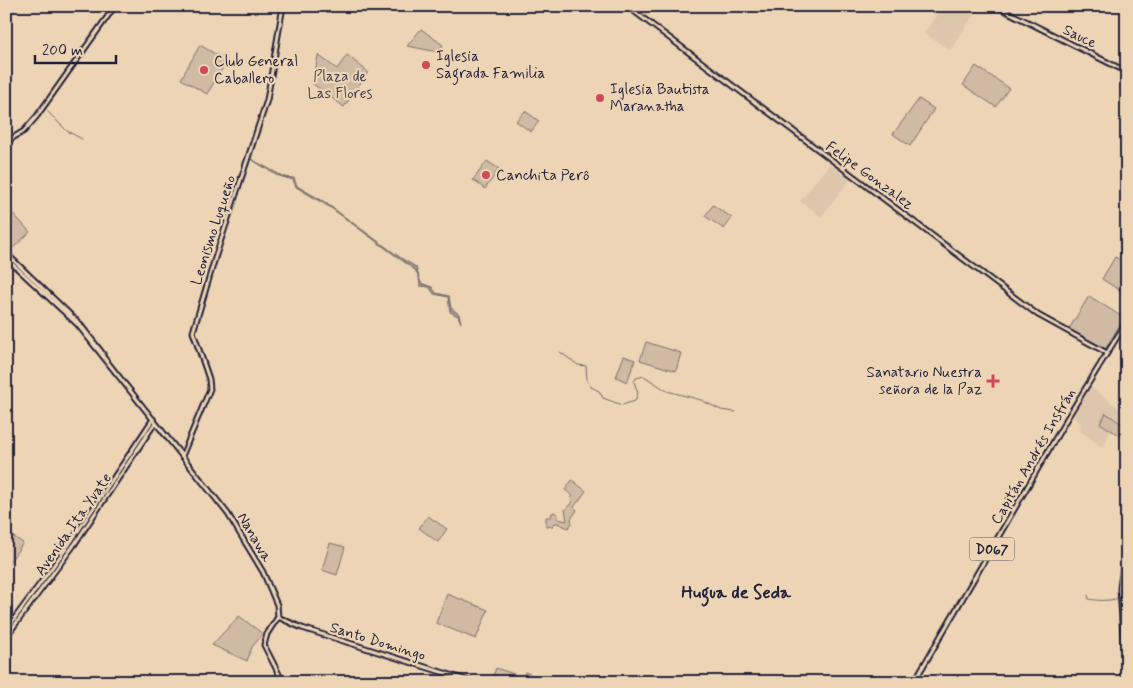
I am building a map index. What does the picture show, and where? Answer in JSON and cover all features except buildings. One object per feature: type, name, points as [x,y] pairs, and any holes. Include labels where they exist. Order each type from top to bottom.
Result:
[{"type":"street","points":[[6,142],[24,131],[37,116],[115,6]]},
{"type":"street","name":"Leonismo Luqueño","points":[[182,456],[210,389],[210,379],[193,332],[215,258],[267,100],[282,6]]},
{"type":"street","name":"Felipe Gonzalez","points":[[627,6],[1038,315],[1106,353]]},
{"type":"street","name":"Sauce","points":[[996,6],[1127,72]]},
{"type":"street","name":"Nanawa","points":[[6,253],[79,323],[153,420]]},
{"type":"street","name":"Nanawa","points":[[6,258],[78,325],[228,514],[273,592],[278,609],[278,617]]},
{"type":"street","name":"Capitán Andrés Insfrán","points":[[914,682],[1106,353],[1127,321]]},
{"type":"street","name":"Avenida Ita Yvate","points":[[6,637],[8,630],[100,502],[153,420]]},
{"type":"street","points":[[1126,682],[1120,588],[1127,537]]},
{"type":"street","points":[[278,617],[267,634],[264,645],[283,682]]},
{"type":"street","name":"Santo Domingo","points":[[278,617],[302,628],[473,682]]},
{"type":"shaded area","points":[[943,6],[980,6],[950,50],[924,33]]},
{"type":"shaded area","points":[[251,159],[284,177],[294,178],[297,186],[323,201],[416,267],[421,283],[432,287],[436,293],[449,296],[451,308],[459,314],[461,323],[458,316],[450,312],[448,297],[434,294],[429,287],[420,286],[419,277],[415,270],[331,208],[296,187],[293,180],[276,175]]},
{"type":"shaded area","points":[[829,164],[850,180],[821,217],[800,201]]},
{"type":"shaded area","points":[[1091,387],[1127,414],[1127,440],[1111,430],[1103,448],[1079,430],[1081,424],[1073,417]]},
{"type":"green space","points":[[421,29],[443,45],[438,52],[407,46]]},
{"type":"green space","name":"Club General Caballero","points":[[200,45],[227,61],[207,94],[181,79]]},
{"type":"green space","name":"Plaza de Las Flores","points":[[318,55],[337,69],[347,55],[368,72],[344,107],[313,84]]},
{"type":"green space","points":[[976,66],[1009,88],[996,107],[963,85]]},
{"type":"green space","points":[[919,99],[934,109],[910,146],[893,134]]},
{"type":"green space","points":[[525,111],[539,121],[531,132],[516,121]]},
{"type":"green space","name":"Canchita Perô","points":[[487,161],[499,169],[485,189],[473,180]]},
{"type":"green space","points":[[713,205],[732,218],[724,229],[705,216]]},
{"type":"green space","points":[[6,206],[30,232],[11,250],[6,245]]},
{"type":"green space","points":[[1115,257],[1127,264],[1127,295],[1102,279]]},
{"type":"green space","points":[[1089,296],[1124,318],[1105,349],[1069,329]]},
{"type":"green space","points":[[646,342],[681,353],[676,371],[640,360]]},
{"type":"green space","points":[[624,356],[635,360],[627,382],[616,377]]},
{"type":"green space","points":[[1106,413],[1126,427],[1120,436],[1100,423]]},
{"type":"green space","points":[[572,480],[586,491],[574,507],[577,510],[571,519],[572,523],[568,528],[557,523],[553,524],[552,527],[546,526],[546,517],[551,517],[554,512],[558,515],[558,519],[567,521],[565,509],[573,502],[570,499],[573,496],[565,490]]},
{"type":"green space","points":[[428,516],[447,529],[438,542],[419,528]]},
{"type":"green space","points":[[6,532],[23,543],[6,567]]},
{"type":"green space","points":[[330,543],[345,547],[337,575],[322,570]]},
{"type":"green space","points":[[447,594],[488,610],[476,639],[436,623]]},
{"type":"green space","points":[[239,616],[263,634],[252,647],[247,661],[212,645]]},
{"type":"green space","points":[[496,668],[523,677],[525,672],[532,675],[530,682],[491,682]]},
{"type":"waterway","points":[[95,31],[111,6]]},
{"type":"waterway","points":[[48,112],[67,131],[82,139]]},
{"type":"waterway","points":[[560,352],[578,365],[586,366],[587,381],[591,387],[599,391],[603,398],[622,405],[635,401],[638,393],[634,382],[636,378],[644,376],[667,391],[701,400],[721,410],[736,412]]},
{"type":"waterway","points":[[159,432],[168,443]]},
{"type":"waterway","points":[[174,450],[179,456]]},
{"type":"waterway","points":[[1120,578],[1124,542]]},
{"type":"waterway","points":[[249,554],[253,561]]},
{"type":"waterway","points":[[1088,595],[1089,599],[1096,600],[1119,598]]},
{"type":"place","name":"Iglesia Sagrada Familia","points":[[426,65]]},
{"type":"place","name":"Club General Caballero","points":[[204,70]]},
{"type":"place","name":"Iglesia Bautista Maranatha","points":[[600,98]]},
{"type":"place","name":"Canchita Perô","points":[[486,175]]},
{"type":"place","name":"Sanatario Nuestra señora de la Paz","points":[[993,381]]},
{"type":"district","name":"Hugua de Seda","points":[[736,592]]}]
